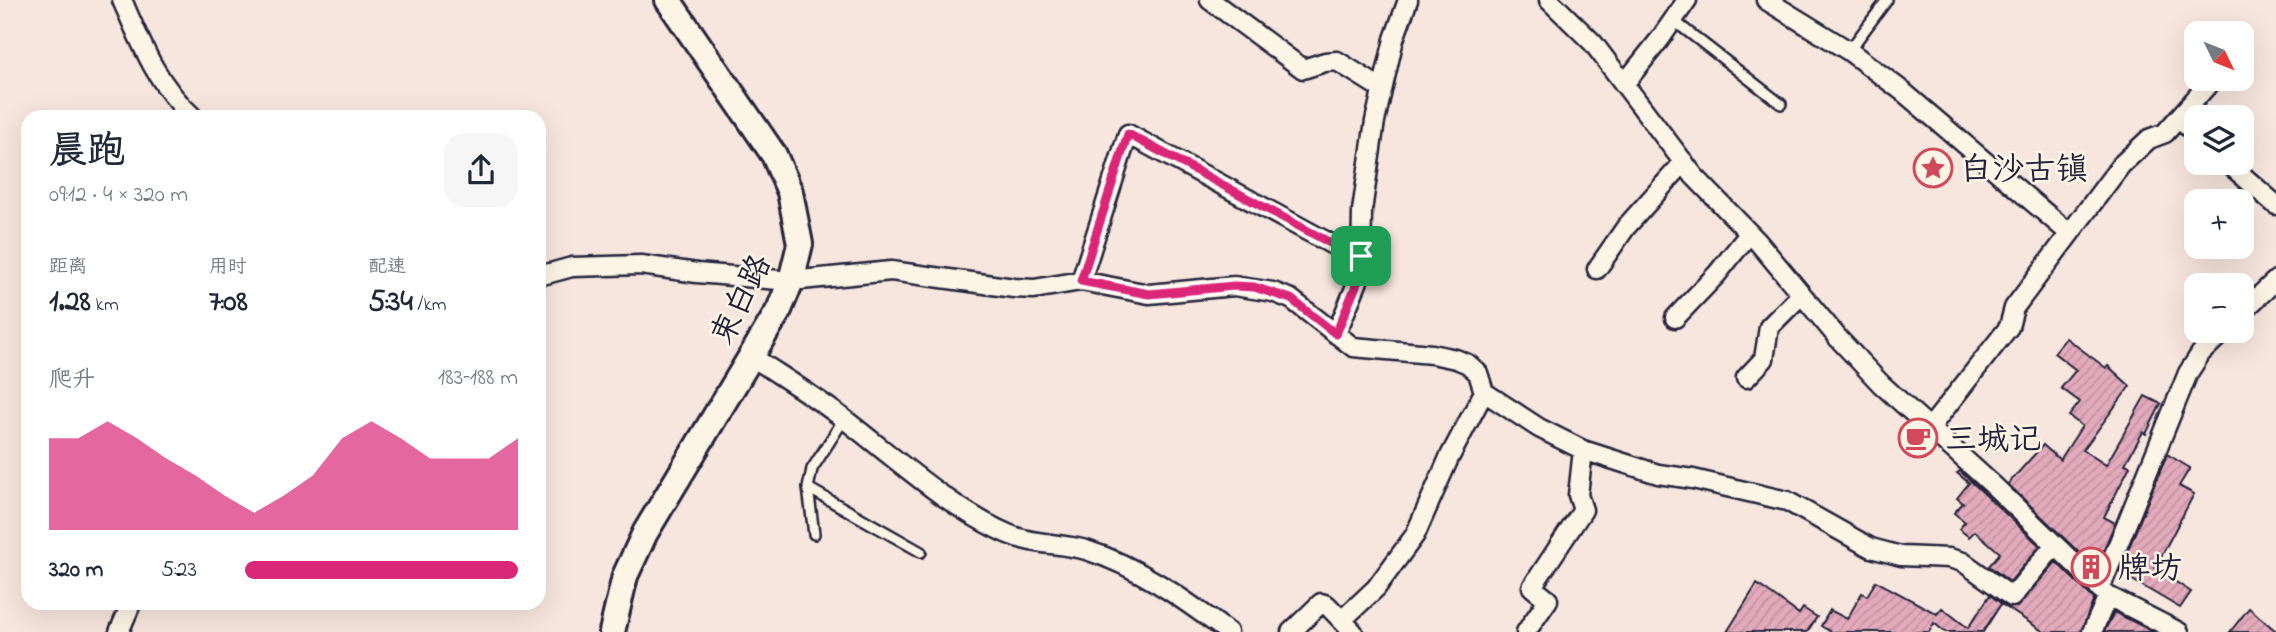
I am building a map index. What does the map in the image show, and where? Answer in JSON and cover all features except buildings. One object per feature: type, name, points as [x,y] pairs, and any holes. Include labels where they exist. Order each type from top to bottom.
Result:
[{"type":"main road","name":"束白路","points":[[612,632],[625,576],[645,533],[779,310],[791,281],[800,244],[795,209],[774,155],[668,0]]},
{"type":"street","points":[[122,0],[152,67],[185,110]]},
{"type":"street","points":[[1210,0],[1303,69],[1337,61],[1382,89]]},
{"type":"street","points":[[1336,334],[1358,281],[1368,166],[1394,39],[1408,0]]},
{"type":"street","points":[[1549,0],[1593,43],[1684,162],[1749,233],[1859,362],[2104,592],[2179,632]]},
{"type":"street","points":[[1625,83],[1686,0]]},
{"type":"street","points":[[1766,0],[1849,51],[1919,105],[2069,233]]},
{"type":"street","points":[[1930,429],[2009,327],[2014,309],[2069,233],[2135,150],[2149,139],[2165,133],[2202,91]]},
{"type":"street","points":[[2178,118],[2184,123]]},
{"type":"street","points":[[1081,281],[1128,134],[1334,245],[1361,256]]},
{"type":"street","points":[[1597,269],[1626,227],[1684,162]]},
{"type":"street","points":[[2242,175],[2276,205]]},
{"type":"street","points":[[1675,318],[1717,274],[1749,233]]},
{"type":"street","points":[[546,274],[572,267],[641,265],[697,274],[791,281],[891,271],[1014,288],[1034,289],[1081,281],[1149,294],[1234,286],[1254,287],[1291,299],[1353,347],[1432,354],[1468,364],[1478,373],[1484,392],[1539,428],[1583,450],[1658,474],[1693,479],[1787,501],[1871,548],[1901,556],[1949,558],[1963,562],[2012,597],[2054,546]]},
{"type":"street","points":[[2254,301],[2276,281]]},
{"type":"street","points":[[1746,378],[1764,359],[1769,327],[1801,295]]},
{"type":"street","points":[[2092,632],[2104,592],[2188,373],[2212,343]]},
{"type":"street","points":[[751,356],[845,419],[954,502],[1009,535],[1083,550],[1127,566],[1168,588],[1228,632]]},
{"type":"street","points":[[1291,632],[1321,603],[1327,605],[1348,626],[1415,535],[1449,458],[1484,392]]},
{"type":"street","points":[[1526,632],[1548,600],[1532,587],[1583,510],[1578,495],[1583,450]]},
{"type":"street","points":[[119,632],[128,610]]},
{"type":"lane","points":[[1849,51],[1887,0]]},
{"type":"lane","points":[[1673,20],[1781,104]]},
{"type":"lane","points":[[814,534],[808,488],[813,469],[845,419]]},
{"type":"lane","points":[[808,488],[921,552]]},
{"type":"place","name":"白沙古镇","points":[[1933,168]]},
{"type":"place","name":"三城记","points":[[1918,438]]},
{"type":"place","name":"牌坊","points":[[2091,567]]},
{"type":"route","points":[[1128,134],[1334,245],[1361,256],[1358,281],[1336,334],[1291,299],[1254,287],[1234,286],[1149,294],[1081,281],[1128,134]]}]
